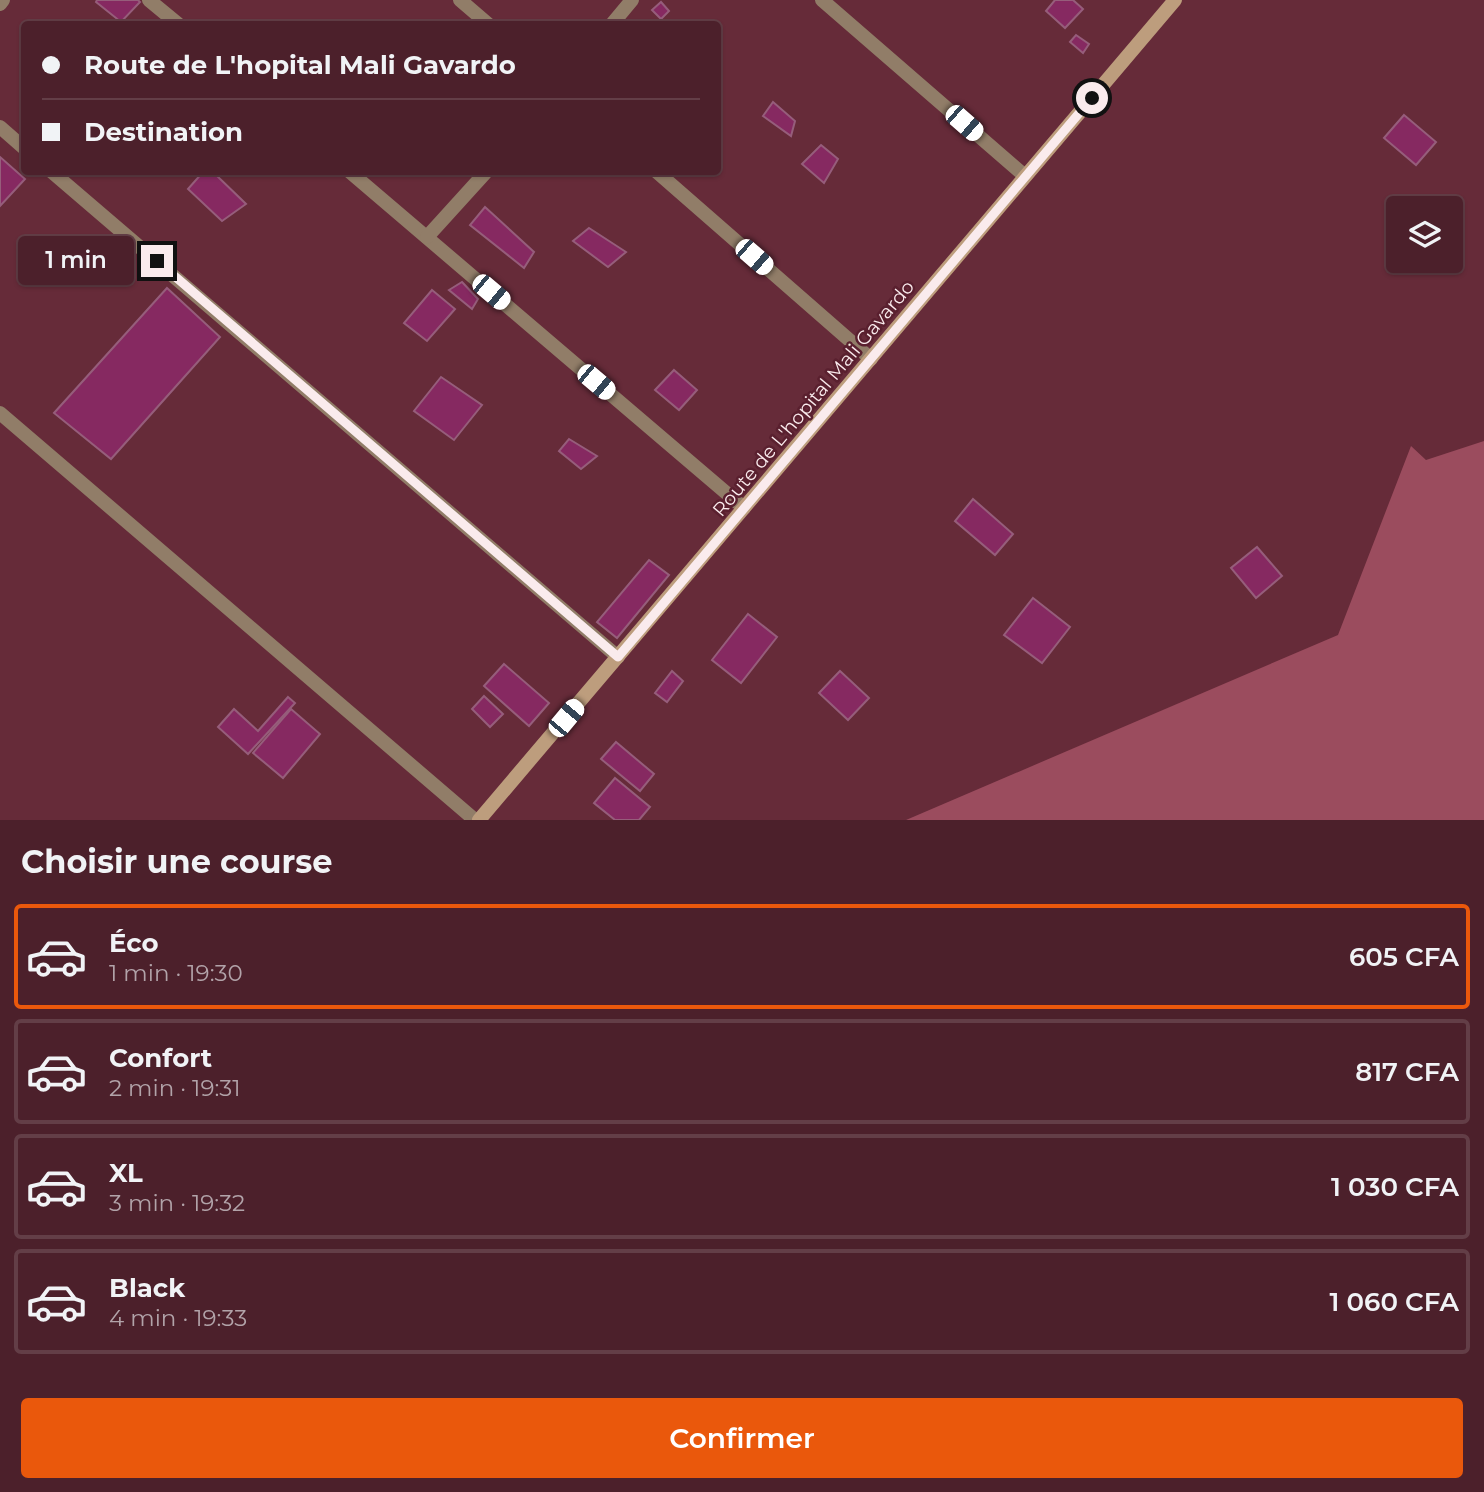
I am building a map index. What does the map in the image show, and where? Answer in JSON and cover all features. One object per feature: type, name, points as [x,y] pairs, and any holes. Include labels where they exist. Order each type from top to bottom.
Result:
[{"type":"street","points":[[149,0],[174,21]]},
{"type":"street","points":[[460,0],[484,21]]},
{"type":"street","points":[[614,21],[632,0]]},
{"type":"street","points":[[822,0],[1026,176]]},
{"type":"street","name":"Route de L'hopital Mali Gavardo","points":[[477,820],[1175,0]]},
{"type":"street","points":[[0,127],[21,145]]},
{"type":"street","points":[[56,175],[618,657]]},
{"type":"street","points":[[354,175],[744,508]]},
{"type":"street","points":[[427,237],[483,175]]},
{"type":"street","points":[[660,175],[871,359]]},
{"type":"street","points":[[0,412],[477,820]]},
{"type":"shaded area","points":[[1484,441],[1484,820],[906,820],[1338,635],[1411,446],[1426,460]]},
{"type":"building","points":[[138,0],[140,2],[120,21],[96,2]]},
{"type":"building","points":[[1055,0],[1073,0],[1083,9],[1065,28],[1046,11]]},
{"type":"building","points":[[661,2],[669,11],[661,19],[652,10]]},
{"type":"building","points":[[1076,35],[1089,44],[1083,53],[1070,42]]},
{"type":"building","points":[[773,102],[795,121],[791,136],[763,116]]},
{"type":"building","points":[[1404,115],[1436,142],[1416,165],[1384,138]]},
{"type":"building","points":[[821,145],[838,159],[824,183],[802,164]]},
{"type":"building","points":[[0,157],[25,179],[0,206]]},
{"type":"building","points":[[200,175],[216,175],[246,204],[222,221],[188,189]]},
{"type":"building","points":[[485,207],[534,252],[524,268],[470,225]]},
{"type":"building","points":[[589,228],[626,252],[608,267],[573,241]]},
{"type":"building","points":[[462,282],[478,299],[472,309],[449,290]]},
{"type":"building","points":[[167,288],[220,337],[111,459],[54,413]]},
{"type":"building","points":[[432,290],[455,309],[427,341],[404,323]]},
{"type":"building","points":[[674,370],[697,390],[679,410],[655,390]]},
{"type":"building","points":[[441,377],[482,405],[454,440],[414,411]]},
{"type":"building","points":[[569,439],[597,456],[581,469],[559,451]]},
{"type":"building","points":[[973,499],[1013,534],[995,555],[955,521]]},
{"type":"building","points":[[1257,547],[1282,576],[1256,598],[1231,568]]},
{"type":"building","points":[[649,560],[669,575],[617,638],[597,622]]},
{"type":"building","points":[[1033,598],[1070,627],[1042,663],[1004,635]]},
{"type":"building","points":[[748,614],[777,637],[741,683],[712,660]]},
{"type":"building","points":[[504,664],[549,703],[529,726],[484,686]]},
{"type":"building","points":[[672,671],[683,681],[667,702],[655,693]]},
{"type":"building","points":[[840,671],[869,698],[848,720],[819,693]]},
{"type":"building","points":[[484,696],[503,714],[490,727],[472,709]]},
{"type":"building","points":[[288,697],[295,703],[248,754],[218,727],[234,709],[258,731]]},
{"type":"building","points":[[291,709],[320,734],[283,778],[253,753]]},
{"type":"building","points":[[616,742],[654,774],[640,791],[601,759]]},
{"type":"building","points":[[615,778],[650,807],[639,820],[615,820],[594,803]]},
{"type":"route","points":[[157,261],[618,657],[1092,98]]}]
